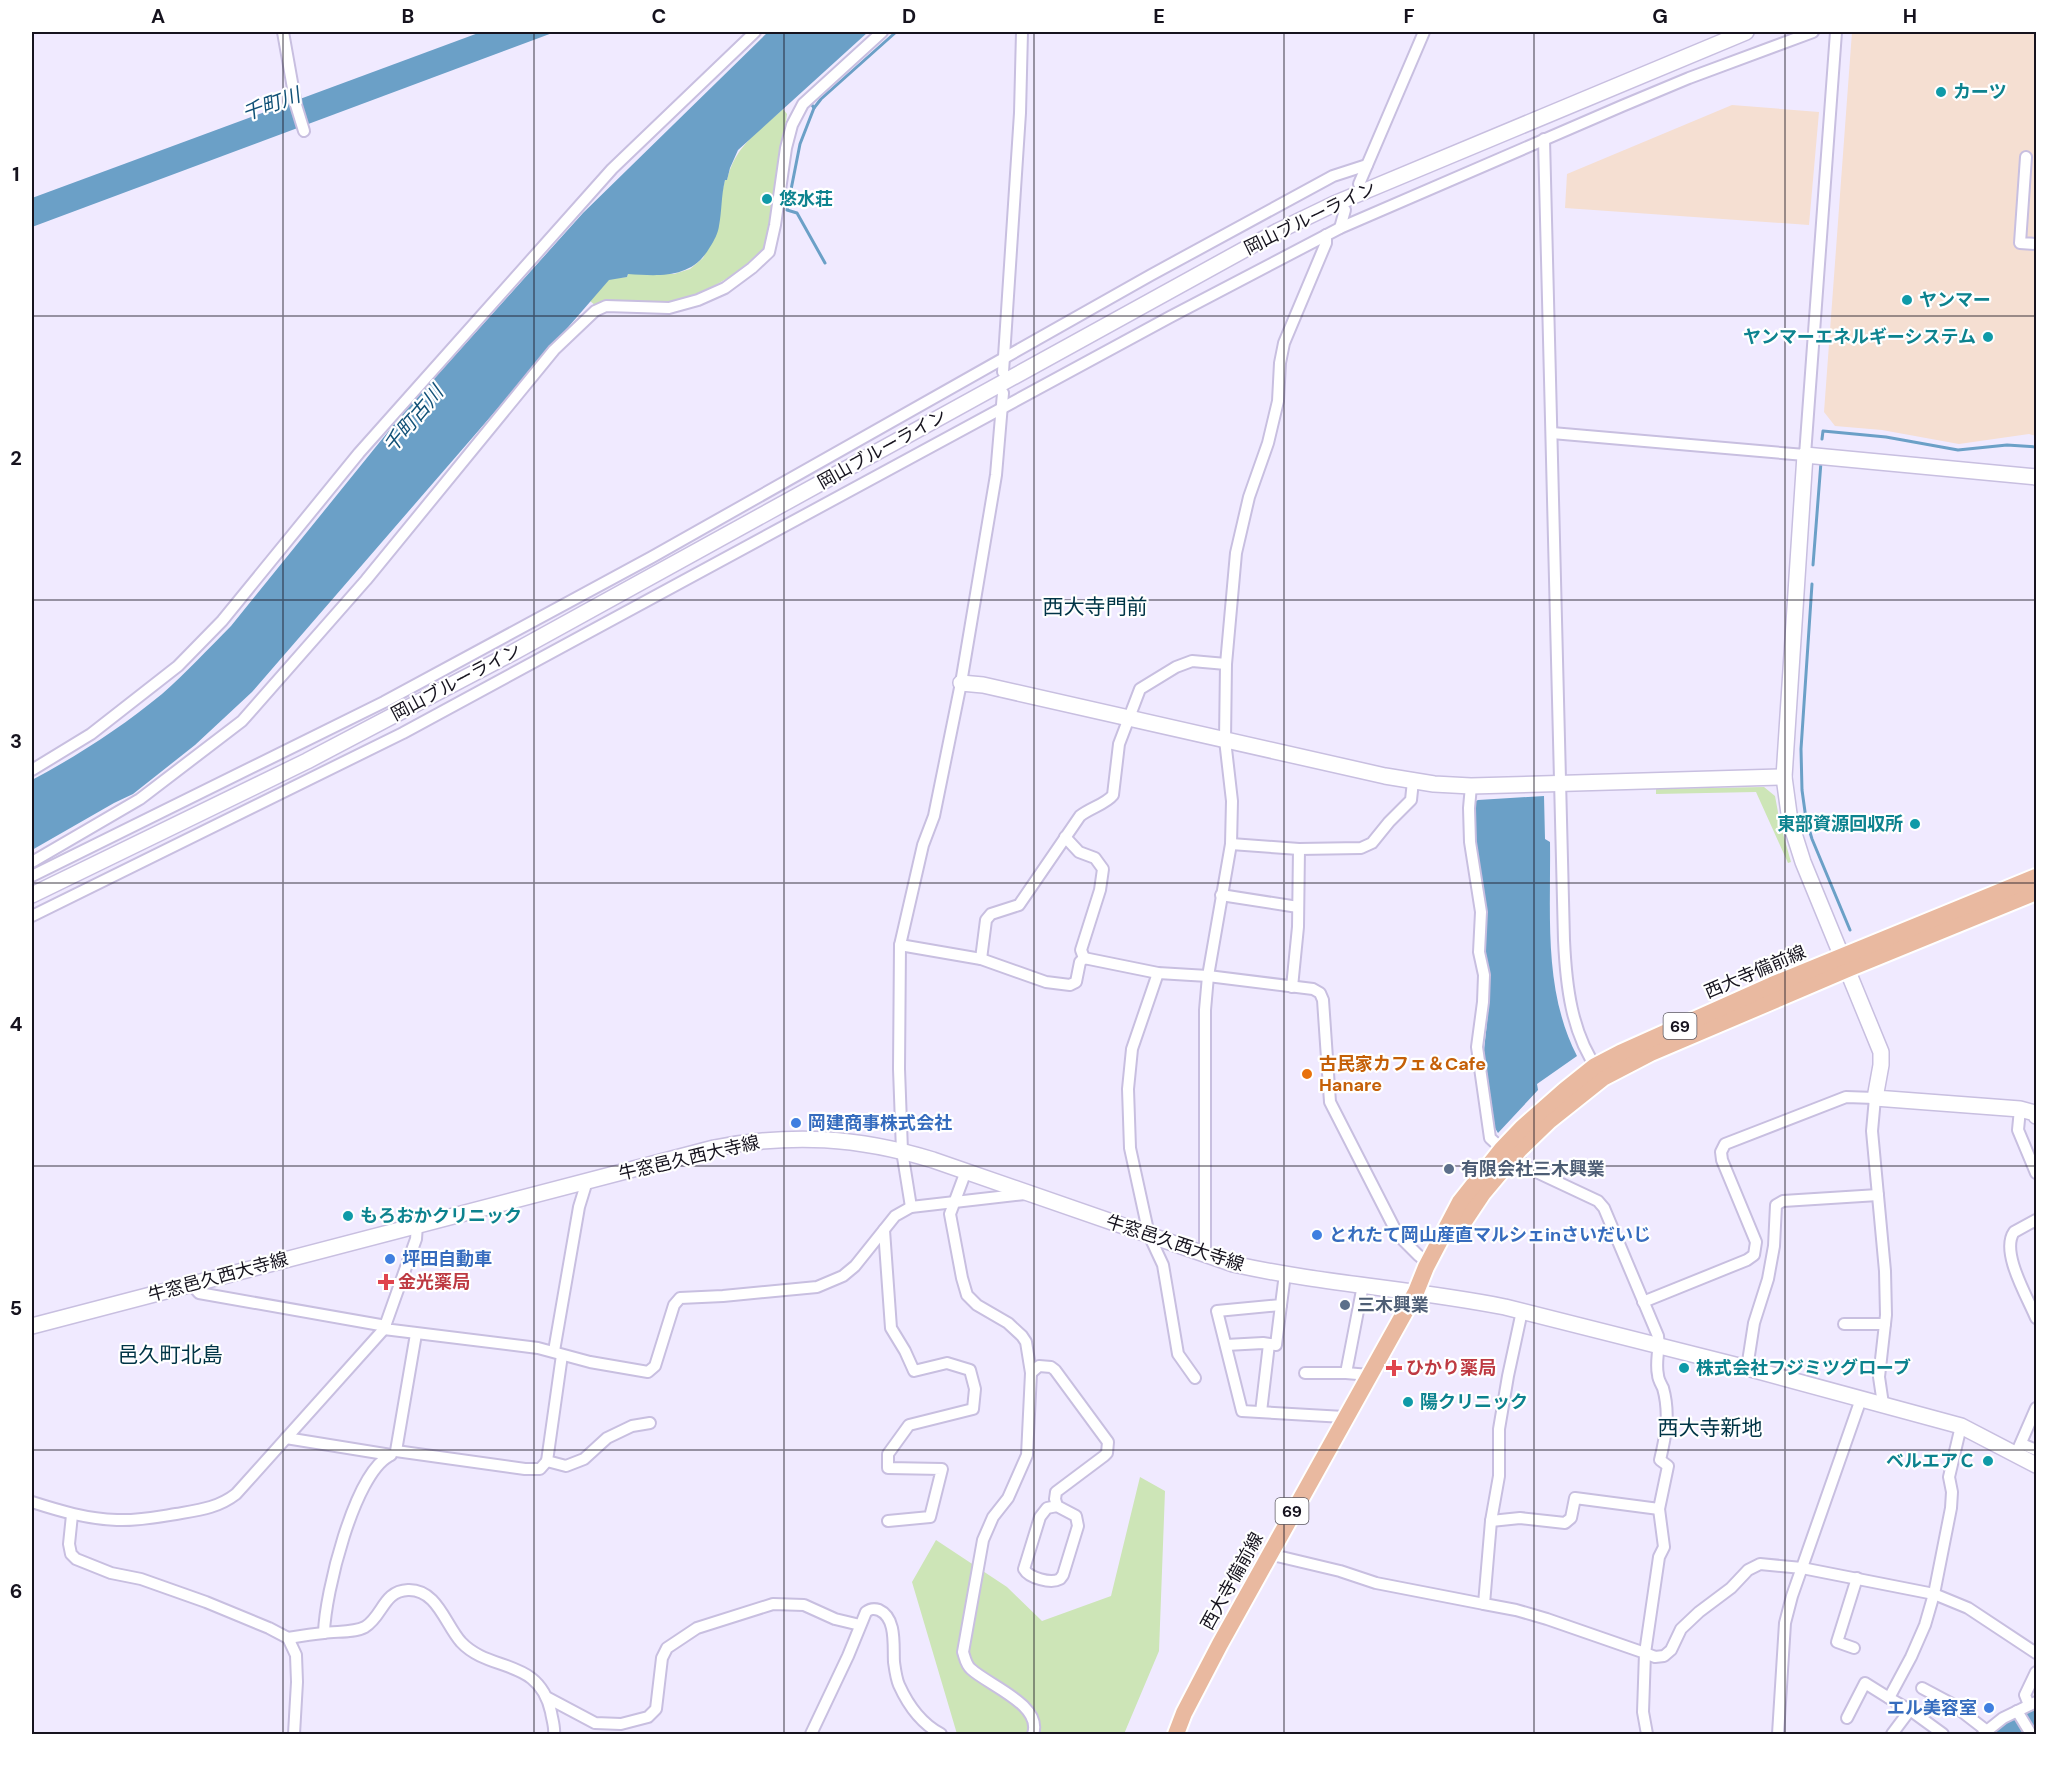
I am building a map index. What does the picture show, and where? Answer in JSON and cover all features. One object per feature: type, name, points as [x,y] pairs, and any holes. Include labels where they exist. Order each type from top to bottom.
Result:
[{"type":"main road","name":"岡山ブルーライン","points":[[32,896],[268,781],[514,652],[1278,231],[1334,204],[1746,32]]},
{"type":"main road","points":[[2037,477],[1805,455],[1784,777],[1786,799],[1796,842],[1881,1052],[1875,1098],[2020,1110],[2035,1113],[2037,1116]]},
{"type":"main road","points":[[961,683],[983,685],[1413,781],[1471,786],[1784,777]]},
{"type":"main road","name":"西大寺備前線","points":[[1845,962],[2037,877]]},
{"type":"main road","name":"西大寺備前線","points":[[1416,1292],[1437,1268],[1461,1224],[1483,1193],[1522,1128],[1565,1090],[1674,1028],[1845,962],[2037,892]]},
{"type":"main road","name":"牛窓邑久西大寺線","points":[[32,1326],[714,1148],[767,1140],[822,1138],[864,1143],[902,1151],[1031,1193],[1233,1264],[1285,1274],[1464,1299],[1522,1311],[1883,1404],[1961,1426],[2019,1449],[2037,1465]]},
{"type":"main road","name":"西大寺備前線","points":[[1176,1734],[1209,1664],[1416,1292],[1428,1263],[1460,1202],[1508,1153]]},
{"type":"street","points":[[283,32],[293,93],[304,131]]},
{"type":"street","points":[[32,770],[92,734],[178,666],[222,621],[359,453],[612,169],[755,32]]},
{"type":"street","points":[[32,862],[140,799],[242,721],[366,580],[554,351],[595,311],[606,306],[669,308],[698,300],[725,288],[769,252],[786,148],[792,125],[803,104],[882,32]]},
{"type":"street","points":[[1003,372],[1018,136],[1022,32]]},
{"type":"street","points":[[1359,184],[1424,32]]},
{"type":"street","points":[[32,916],[400,729],[667,584],[1000,411],[1170,317],[1340,228],[1689,78],[1813,32]]},
{"type":"street","points":[[1552,433],[1805,455],[1836,32]]},
{"type":"street","points":[[1544,139],[1566,975],[1577,1025],[1599,1072]]},
{"type":"street","points":[[2026,158],[2020,243],[2037,244]]},
{"type":"street","points":[[32,876],[386,706],[654,560],[1004,358],[1333,176],[1367,165]]},
{"type":"street","points":[[1340,228],[1346,210]]},
{"type":"street","points":[[1204,1254],[1206,1010],[1208,976],[1231,844],[1232,801],[1225,740],[1226,664],[1236,553],[1249,497],[1268,443],[1278,401],[1280,363],[1284,343],[1326,243],[1326,235]]},
{"type":"street","points":[[911,1207],[902,1151],[899,1069],[900,945],[922,845],[934,816],[961,683],[996,475],[1003,393]]},
{"type":"street","points":[[981,959],[986,920],[991,914],[1019,905],[1080,816],[1090,808],[1108,801],[1113,795],[1119,744],[1140,689],[1176,667],[1192,661],[1226,664]]},
{"type":"street","points":[[1231,844],[1299,849],[1361,848],[1372,843],[1411,800],[1413,781]]},
{"type":"street","points":[[1471,786],[1468,808],[1470,842],[1481,912],[1479,952],[1484,975],[1483,1010],[1478,1047],[1490,1138],[1532,1170],[1598,1201],[1604,1208],[1660,1346],[1657,1356],[1658,1376],[1663,1389],[1667,1415],[1667,1433],[1660,1460],[1668,1466],[1659,1509],[1664,1547],[1659,1557],[1645,1653],[1643,1712],[1647,1734]]},
{"type":"street","points":[[1065,837],[1079,852],[1095,858],[1103,869],[1100,890],[1081,951],[1084,958]]},
{"type":"street","points":[[1292,987],[1298,907],[1299,849]]},
{"type":"street","points":[[1221,895],[1298,907]]},
{"type":"street","points":[[900,945],[981,959],[1046,982],[1070,986],[1076,982],[1080,962],[1084,958]]},
{"type":"street","points":[[1084,958],[1158,973],[1208,976],[1313,989],[1320,993],[1323,1000],[1330,1102],[1398,1235],[1428,1263]]},
{"type":"street","points":[[1158,973],[1132,1049],[1128,1089],[1130,1148],[1149,1235],[1163,1265],[1178,1354],[1195,1378]]},
{"type":"street","points":[[1643,1302],[1747,1260],[1754,1255],[1756,1242],[1721,1156],[1725,1144],[1846,1096],[1875,1098],[1872,1131],[1885,1271],[1885,1324],[1879,1377],[1883,1404]]},
{"type":"street","points":[[2020,1110],[2018,1130],[2037,1173]]},
{"type":"street","points":[[966,1171],[950,1214],[967,1295],[977,1305],[1008,1323],[1022,1336],[1026,1342],[1031,1373],[1027,1455],[1008,1497],[993,1517],[983,1540],[963,1652],[968,1667],[1027,1708],[1034,1719],[1033,1734]]},
{"type":"street","points":[[286,1438],[393,1453],[540,1469],[547,1461],[558,1353],[579,1207],[587,1181]]},
{"type":"street","points":[[191,1284],[200,1293],[416,1334],[558,1353],[590,1362],[648,1372],[655,1366],[674,1305],[680,1298],[734,1296],[817,1287],[849,1271],[895,1216],[911,1207],[1031,1193]]},
{"type":"street","points":[[1747,1368],[1754,1323],[1768,1279],[1774,1246],[1776,1205],[1783,1201],[1878,1195]]},
{"type":"street","points":[[2037,1220],[2014,1232],[2009,1245],[2014,1265],[2037,1318]]},
{"type":"street","points":[[32,1502],[72,1515],[118,1521],[206,1509],[224,1503],[236,1494],[385,1328],[416,1239],[417,1225]]},
{"type":"street","points":[[884,1230],[891,1328],[914,1371],[947,1363],[970,1370],[975,1389],[973,1409],[909,1425],[888,1454],[888,1468],[942,1468],[930,1517],[888,1521]]},
{"type":"street","points":[[1226,1346],[1276,1345],[1285,1274]]},
{"type":"street","points":[[1346,1373],[1363,1285]]},
{"type":"street","points":[[1281,1305],[1217,1311],[1242,1411],[1344,1418]]},
{"type":"street","points":[[1484,1604],[1491,1521],[1499,1476],[1499,1429],[1522,1311]]},
{"type":"street","points":[[1844,1323],[1885,1324]]},
{"type":"street","points":[[324,1633],[327,1599],[339,1550],[353,1513],[377,1466],[393,1453],[416,1334]]},
{"type":"street","points":[[1261,1412],[1269,1344]]},
{"type":"street","points":[[1031,1373],[1039,1366],[1051,1367],[1055,1370],[1108,1442],[1107,1453],[1104,1456],[1056,1492],[1057,1506],[1076,1516],[1078,1526],[1060,1579],[1053,1582],[1029,1575],[1024,1565],[1042,1512],[1051,1506],[1057,1506]]},
{"type":"street","points":[[1305,1373],[1368,1375]]},
{"type":"street","points":[[1778,1734],[1785,1623],[1861,1399]]},
{"type":"street","points":[[2037,1408],[2019,1449],[2037,1450]]},
{"type":"street","points":[[547,1461],[566,1466],[584,1459],[607,1438],[632,1426],[650,1423]]},
{"type":"street","points":[[1889,1698],[1911,1658],[1925,1625],[1934,1594],[1951,1508],[1952,1492],[1949,1477],[1961,1426]]},
{"type":"street","points":[[1491,1521],[1520,1518],[1565,1523],[1571,1518],[1575,1498],[1659,1509]]},
{"type":"street","points":[[72,1515],[69,1544],[71,1554],[76,1559],[111,1573],[141,1579],[206,1602],[288,1638],[363,1628],[377,1616],[388,1598],[405,1590],[417,1590],[434,1601],[461,1642],[481,1655],[526,1674],[536,1681],[548,1698],[554,1734]]},
{"type":"street","points":[[1269,1554],[1340,1571],[1376,1583],[1516,1610],[1655,1657],[1664,1656],[1671,1650],[1682,1629],[1699,1612],[1731,1588],[1748,1570],[1760,1564],[1802,1568],[1934,1594],[1968,1608],[2037,1653]]},
{"type":"street","points":[[1854,1648],[1837,1642],[1857,1578]]},
{"type":"street","points":[[548,1698],[595,1723],[621,1724],[648,1717],[656,1709],[662,1658],[667,1648],[697,1628],[773,1604],[804,1605],[835,1619],[860,1625]]},
{"type":"street","points":[[811,1734],[841,1672],[866,1612],[870,1609],[876,1609],[886,1616],[894,1641],[894,1662],[899,1684],[915,1711],[931,1729],[941,1734]]},
{"type":"street","points":[[288,1638],[296,1655],[294,1734]]},
{"type":"street","points":[[1922,1688],[1952,1704],[1985,1733],[2033,1704],[2025,1695],[2037,1672]]},
{"type":"street","points":[[1847,1718],[1865,1683],[1910,1710],[1943,1734]]},
{"type":"street","points":[[1892,1734],[1910,1710]]},
{"type":"street","points":[[2018,1713],[2031,1734]]},
{"type":"shaded area","points":[[1852,32],[2036,32],[2036,436],[2029,434],[1959,444],[1882,430],[1835,426],[1824,412]]},
{"type":"shaded area","points":[[1732,105],[1819,112],[1809,225],[1565,208],[1567,174]]},
{"type":"green space","points":[[783,109],[787,114],[772,219],[764,250],[733,275],[691,296],[673,301],[596,306],[590,301],[609,279],[627,277],[628,274],[674,274],[690,269],[703,258],[719,225],[720,200],[725,180],[736,158],[749,140]]},
{"type":"green space","points":[[1764,787],[1775,796],[1791,862],[1788,863],[1756,792],[1656,794],[1656,789]]},
{"type":"green space","points":[[1140,1477],[1165,1491],[1159,1651],[1124,1734],[957,1734],[912,1582],[936,1540],[1007,1587],[1042,1621],[1111,1596]]},
{"type":"water","points":[[481,32],[555,32],[32,227],[32,198]]},
{"type":"water","name":"千町古川","points":[[768,32],[868,32],[738,150],[727,180],[725,180],[718,231],[703,257],[685,270],[674,273],[628,274],[627,277],[609,280],[252,692],[195,745],[133,794],[32,850],[32,780],[82,751],[131,718],[162,694],[197,661],[231,626],[404,412],[583,213]]},
{"type":"water","points":[[1544,796],[1545,839],[1550,842],[1550,924],[1554,978],[1566,1031],[1577,1056],[1537,1084],[1538,1090],[1498,1133],[1495,1128],[1484,1051],[1489,976],[1483,947],[1472,803],[1478,800]]},
{"type":"water","points":[[2036,1705],[2036,1733],[1987,1734],[2002,1723]]},
{"type":"waterway","points":[[814,108],[821,99],[896,32]]},
{"type":"waterway","points":[[810,102],[814,108],[800,144],[787,210],[797,213],[825,263]]},
{"type":"waterway","points":[[1822,439],[1823,431],[1886,437],[1958,450],[2007,445],[2036,447]]},
{"type":"waterway","points":[[1813,565],[1821,462]]},
{"type":"waterway","points":[[1812,584],[1801,749],[1802,790],[1806,819],[1812,839],[1850,930]]},
{"type":"place","name":"カーツ","points":[[1941,92]]},
{"type":"place","name":"悠水荘","points":[[767,199]]},
{"type":"place","name":"ヤンマー","points":[[1907,300]]},
{"type":"place","name":"ヤンマーエネルギーシステム","points":[[1988,337]]},
{"type":"place","name":"東部資源回収所","points":[[1915,824]]},
{"type":"place","name":"古民家カフェ＆Cafe Hanare","points":[[1307,1074]]},
{"type":"place","name":"岡建商事株式会社","points":[[796,1123]]},
{"type":"place","name":"有限会社三木興業","points":[[1449,1169]]},
{"type":"place","name":"もろおかクリニック","points":[[348,1216]]},
{"type":"place","name":"とれたて岡山産直マルシェinさいだいじ","points":[[1317,1235]]},
{"type":"place","name":"坪田自動車","points":[[390,1259]]},
{"type":"place","name":"金光薬局","points":[[386,1282]]},
{"type":"place","name":"三木興業","points":[[1345,1305]]},
{"type":"place","name":"ひかり薬局","points":[[1394,1368]]},
{"type":"place","name":"株式会社フジミツグローブ","points":[[1684,1368]]},
{"type":"place","name":"陽クリニック","points":[[1408,1402]]},
{"type":"place","name":"ベルエアＣ","points":[[1988,1461]]},
{"type":"place","name":"エル美容室","points":[[1989,1708]]},
{"type":"district","name":"西大寺門前","points":[[1095,607]]},
{"type":"district","name":"邑久町北島","points":[[170,1355]]},
{"type":"district","name":"西大寺新地","points":[[1710,1428]]},
{"type":"water label","name":"千町川","points":[[271,104]]}]
